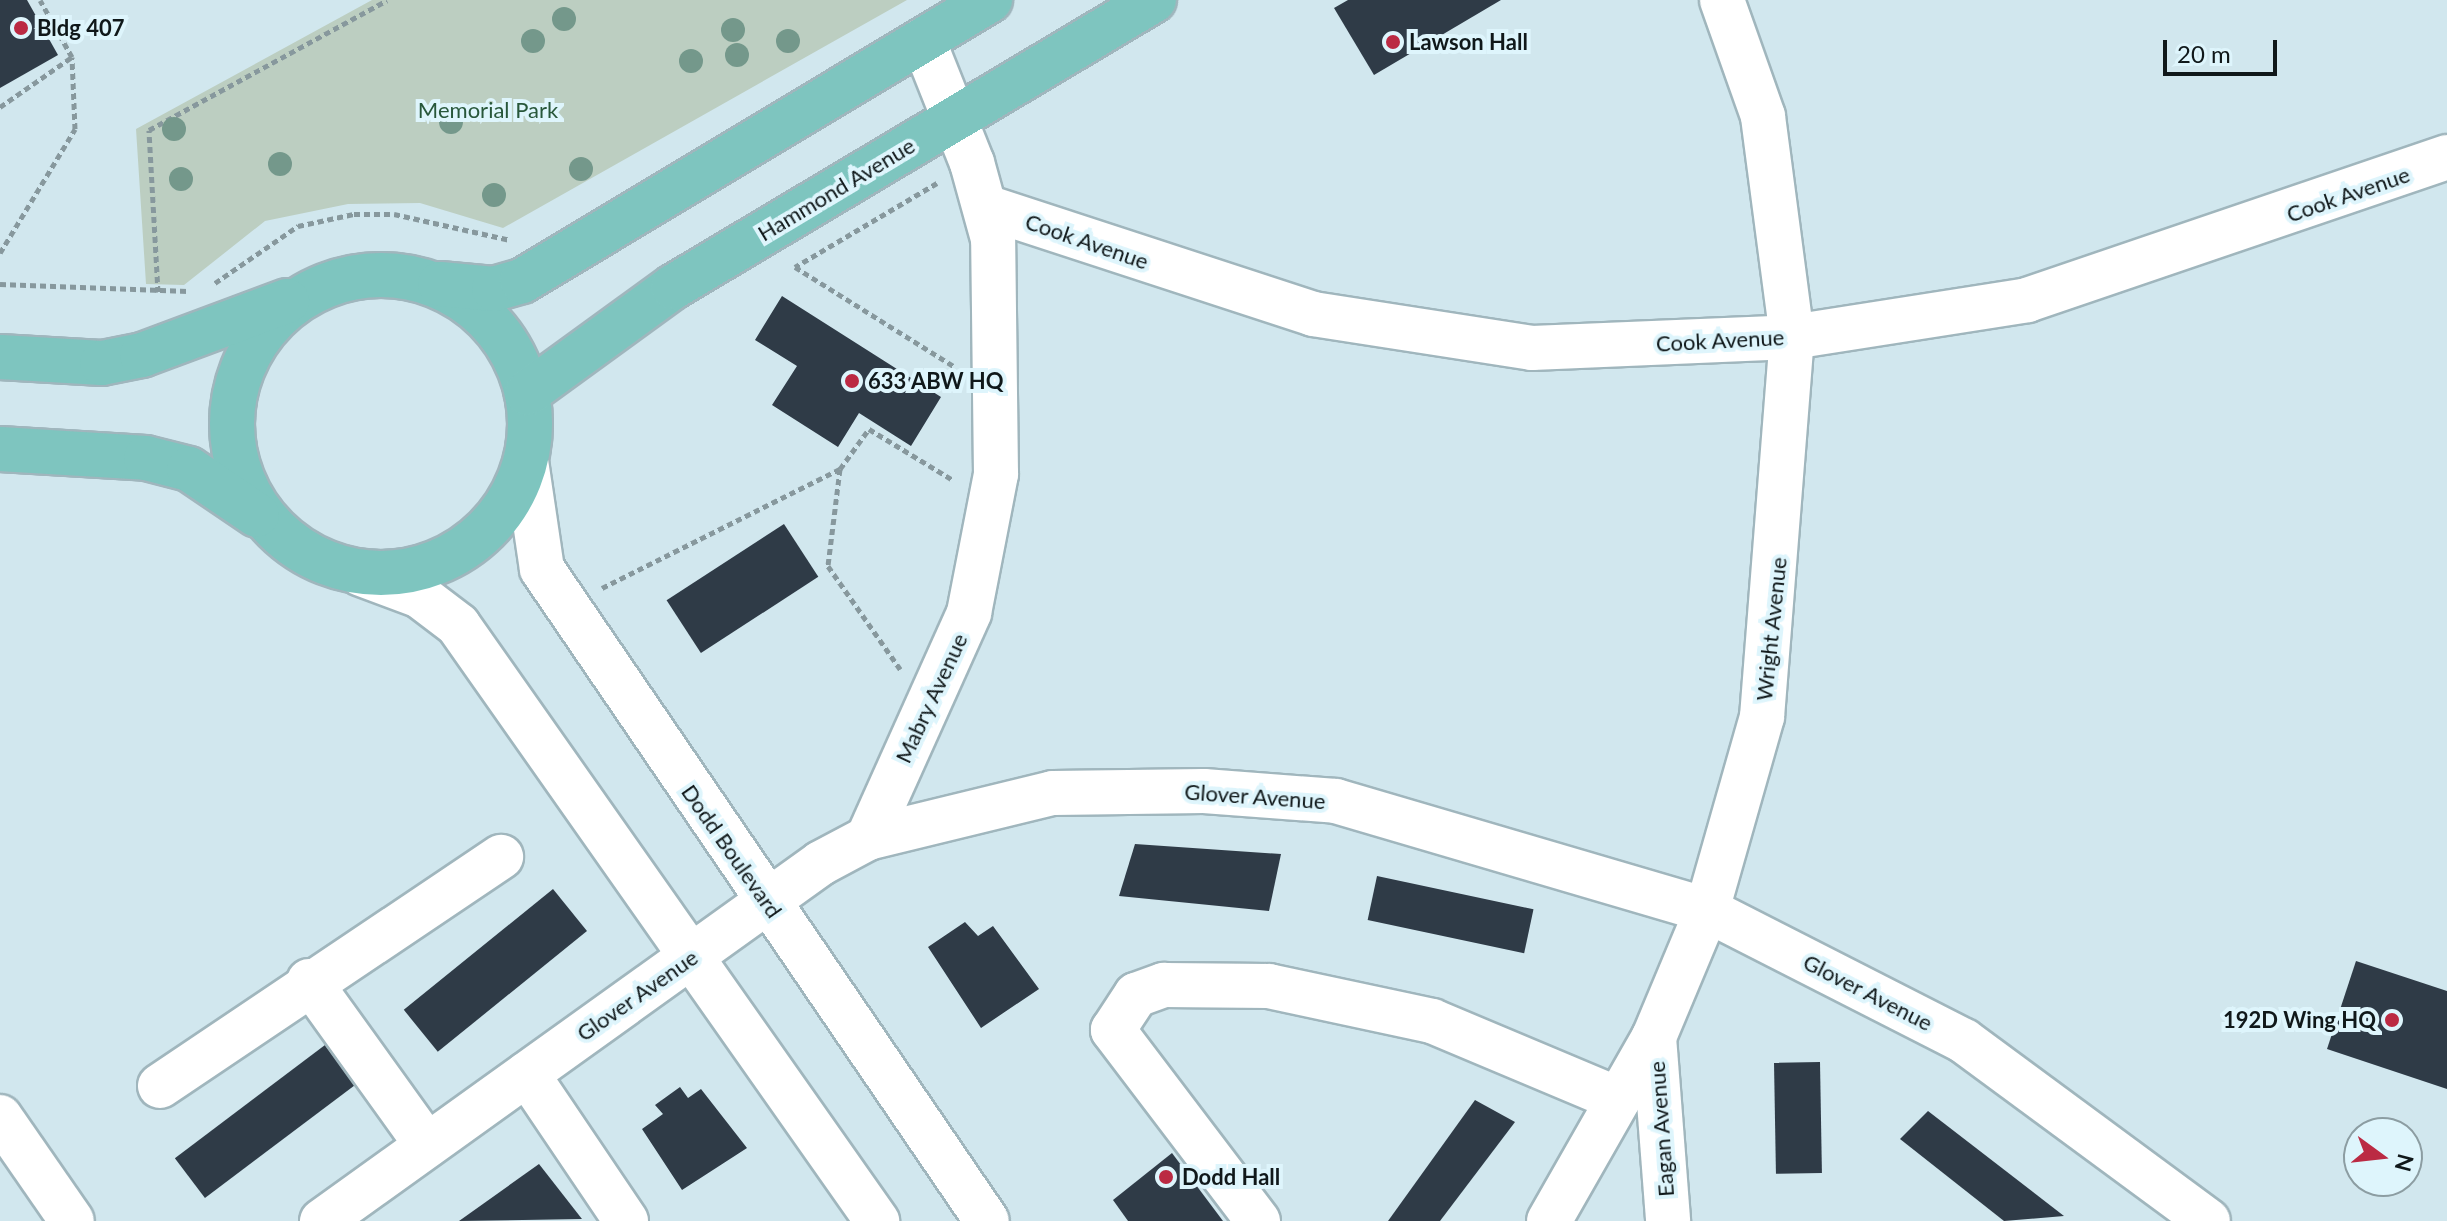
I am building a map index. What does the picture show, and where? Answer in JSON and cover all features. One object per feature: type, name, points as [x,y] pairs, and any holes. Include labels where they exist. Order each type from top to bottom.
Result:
[{"type":"main road","points":[[0,357],[102,363],[142,355],[311,290],[391,274],[494,289],[522,281],[990,0]]},
{"type":"main road","name":"Hammond Avenue","points":[[527,393],[673,287],[1154,0]]},
{"type":"main road","points":[[0,449],[146,458],[189,469],[269,525],[296,549],[361,574],[405,573],[446,559],[482,535],[510,501],[526,461],[527,393],[509,346],[476,307],[432,282]]},
{"type":"main road","points":[[269,525],[240,472],[233,398],[248,355],[275,317],[311,290]]},
{"type":"street","name":"Wright Avenue","points":[[1549,1221],[1654,1037],[1707,910],[1762,717],[1792,337],[1763,116],[1722,0]]},
{"type":"street","name":"Mabry Avenue","points":[[868,838],[930,711],[969,613],[992,503],[996,341],[986,207],[956,118],[923,40]]},
{"type":"street","name":"Cook Avenue","points":[[986,207],[1313,314],[1532,348],[1792,337],[2027,300],[2447,157]]},
{"type":"street","name":"Dodd Boulevard","points":[[526,461],[542,569],[987,1221]]},
{"type":"street","points":[[361,574],[420,596],[458,625],[694,956],[877,1221]]},
{"type":"street","name":"Glover Avenue","points":[[322,1221],[767,902],[868,838],[1053,793],[1204,791],[1336,801],[1707,910],[1964,1041],[2208,1221]]},
{"type":"street","points":[[160,1086],[309,981],[501,857]]},
{"type":"street","points":[[309,981],[427,1145]]},
{"type":"street","points":[[1258,1221],[1113,1030],[1136,995],[1164,985],[1269,986],[1432,1021],[1618,1099]]},
{"type":"street","name":"Eagan Avenue","points":[[1654,1037],[1668,1221]]},
{"type":"street","points":[[527,1074],[626,1221]]},
{"type":"street","points":[[0,1117],[72,1221]]},
{"type":"path","points":[[0,253],[75,129],[72,57],[40,0]]},
{"type":"path","points":[[158,292],[149,130],[387,0]]},
{"type":"path","points":[[0,107],[72,57]]},
{"type":"path","points":[[960,370],[795,267],[972,163]]},
{"type":"path","points":[[207,291],[298,226],[354,214],[448,223],[498,240],[524,232]]},
{"type":"path","points":[[0,284],[196,291]]},
{"type":"path","points":[[593,590],[840,469],[869,429],[992,503]]},
{"type":"path","points":[[840,469],[828,566],[930,711]]},
{"type":"green space","name":"Memorial Park","points":[[372,0],[907,0],[503,228],[420,203],[348,204],[265,221],[184,285],[146,284],[136,129]]},
{"type":"building","name":"Bldg 407","points":[[0,0],[27,0],[58,55],[0,88]]},
{"type":"building","name":"Lawson Hall","points":[[1348,0],[1501,0],[1374,75],[1334,8]]},
{"type":"building","name":"633 ABW HQ","points":[[782,296],[941,397],[911,446],[859,413],[838,447],[772,405],[797,366],[755,340]]},
{"type":"building","points":[[784,524],[818,577],[701,653],[667,600]]},
{"type":"building","points":[[1135,844],[1281,854],[1269,911],[1119,896]]},
{"type":"building","points":[[1377,876],[1534,909],[1524,953],[1368,920]]},
{"type":"building","points":[[553,889],[587,931],[438,1052],[404,1010]]},
{"type":"building","points":[[965,922],[978,936],[993,926],[1039,989],[981,1028],[928,947]]},
{"type":"building","name":"192D Wing HQ","points":[[2356,961],[2447,991],[2447,1089],[2327,1049]]},
{"type":"building","points":[[325,1045],[355,1085],[205,1198],[175,1158]]},
{"type":"building","points":[[1820,1062],[1822,1173],[1776,1174],[1774,1063]]},
{"type":"building","points":[[680,1087],[688,1098],[701,1089],[747,1148],[682,1190],[642,1129],[663,1114],[655,1105]]},
{"type":"building","points":[[1475,1100],[1515,1122],[1440,1221],[1388,1221]]},
{"type":"building","points":[[1928,1111],[2064,1216],[2004,1221],[1900,1139]]},
{"type":"building","name":"Dodd Hall","points":[[1172,1153],[1223,1221],[1128,1221],[1113,1200]]},
{"type":"building","points":[[539,1164],[582,1219],[459,1221]]},
{"type":"place","name":"Bldg 407","points":[[21,28]]},
{"type":"place","name":"Lawson Hall","points":[[1393,42]]},
{"type":"place","name":"633 ABW HQ","points":[[852,381]]},
{"type":"place","name":"192D Wing HQ","points":[[2392,1020]]},
{"type":"place","name":"Dodd Hall","points":[[1166,1177]]}]
